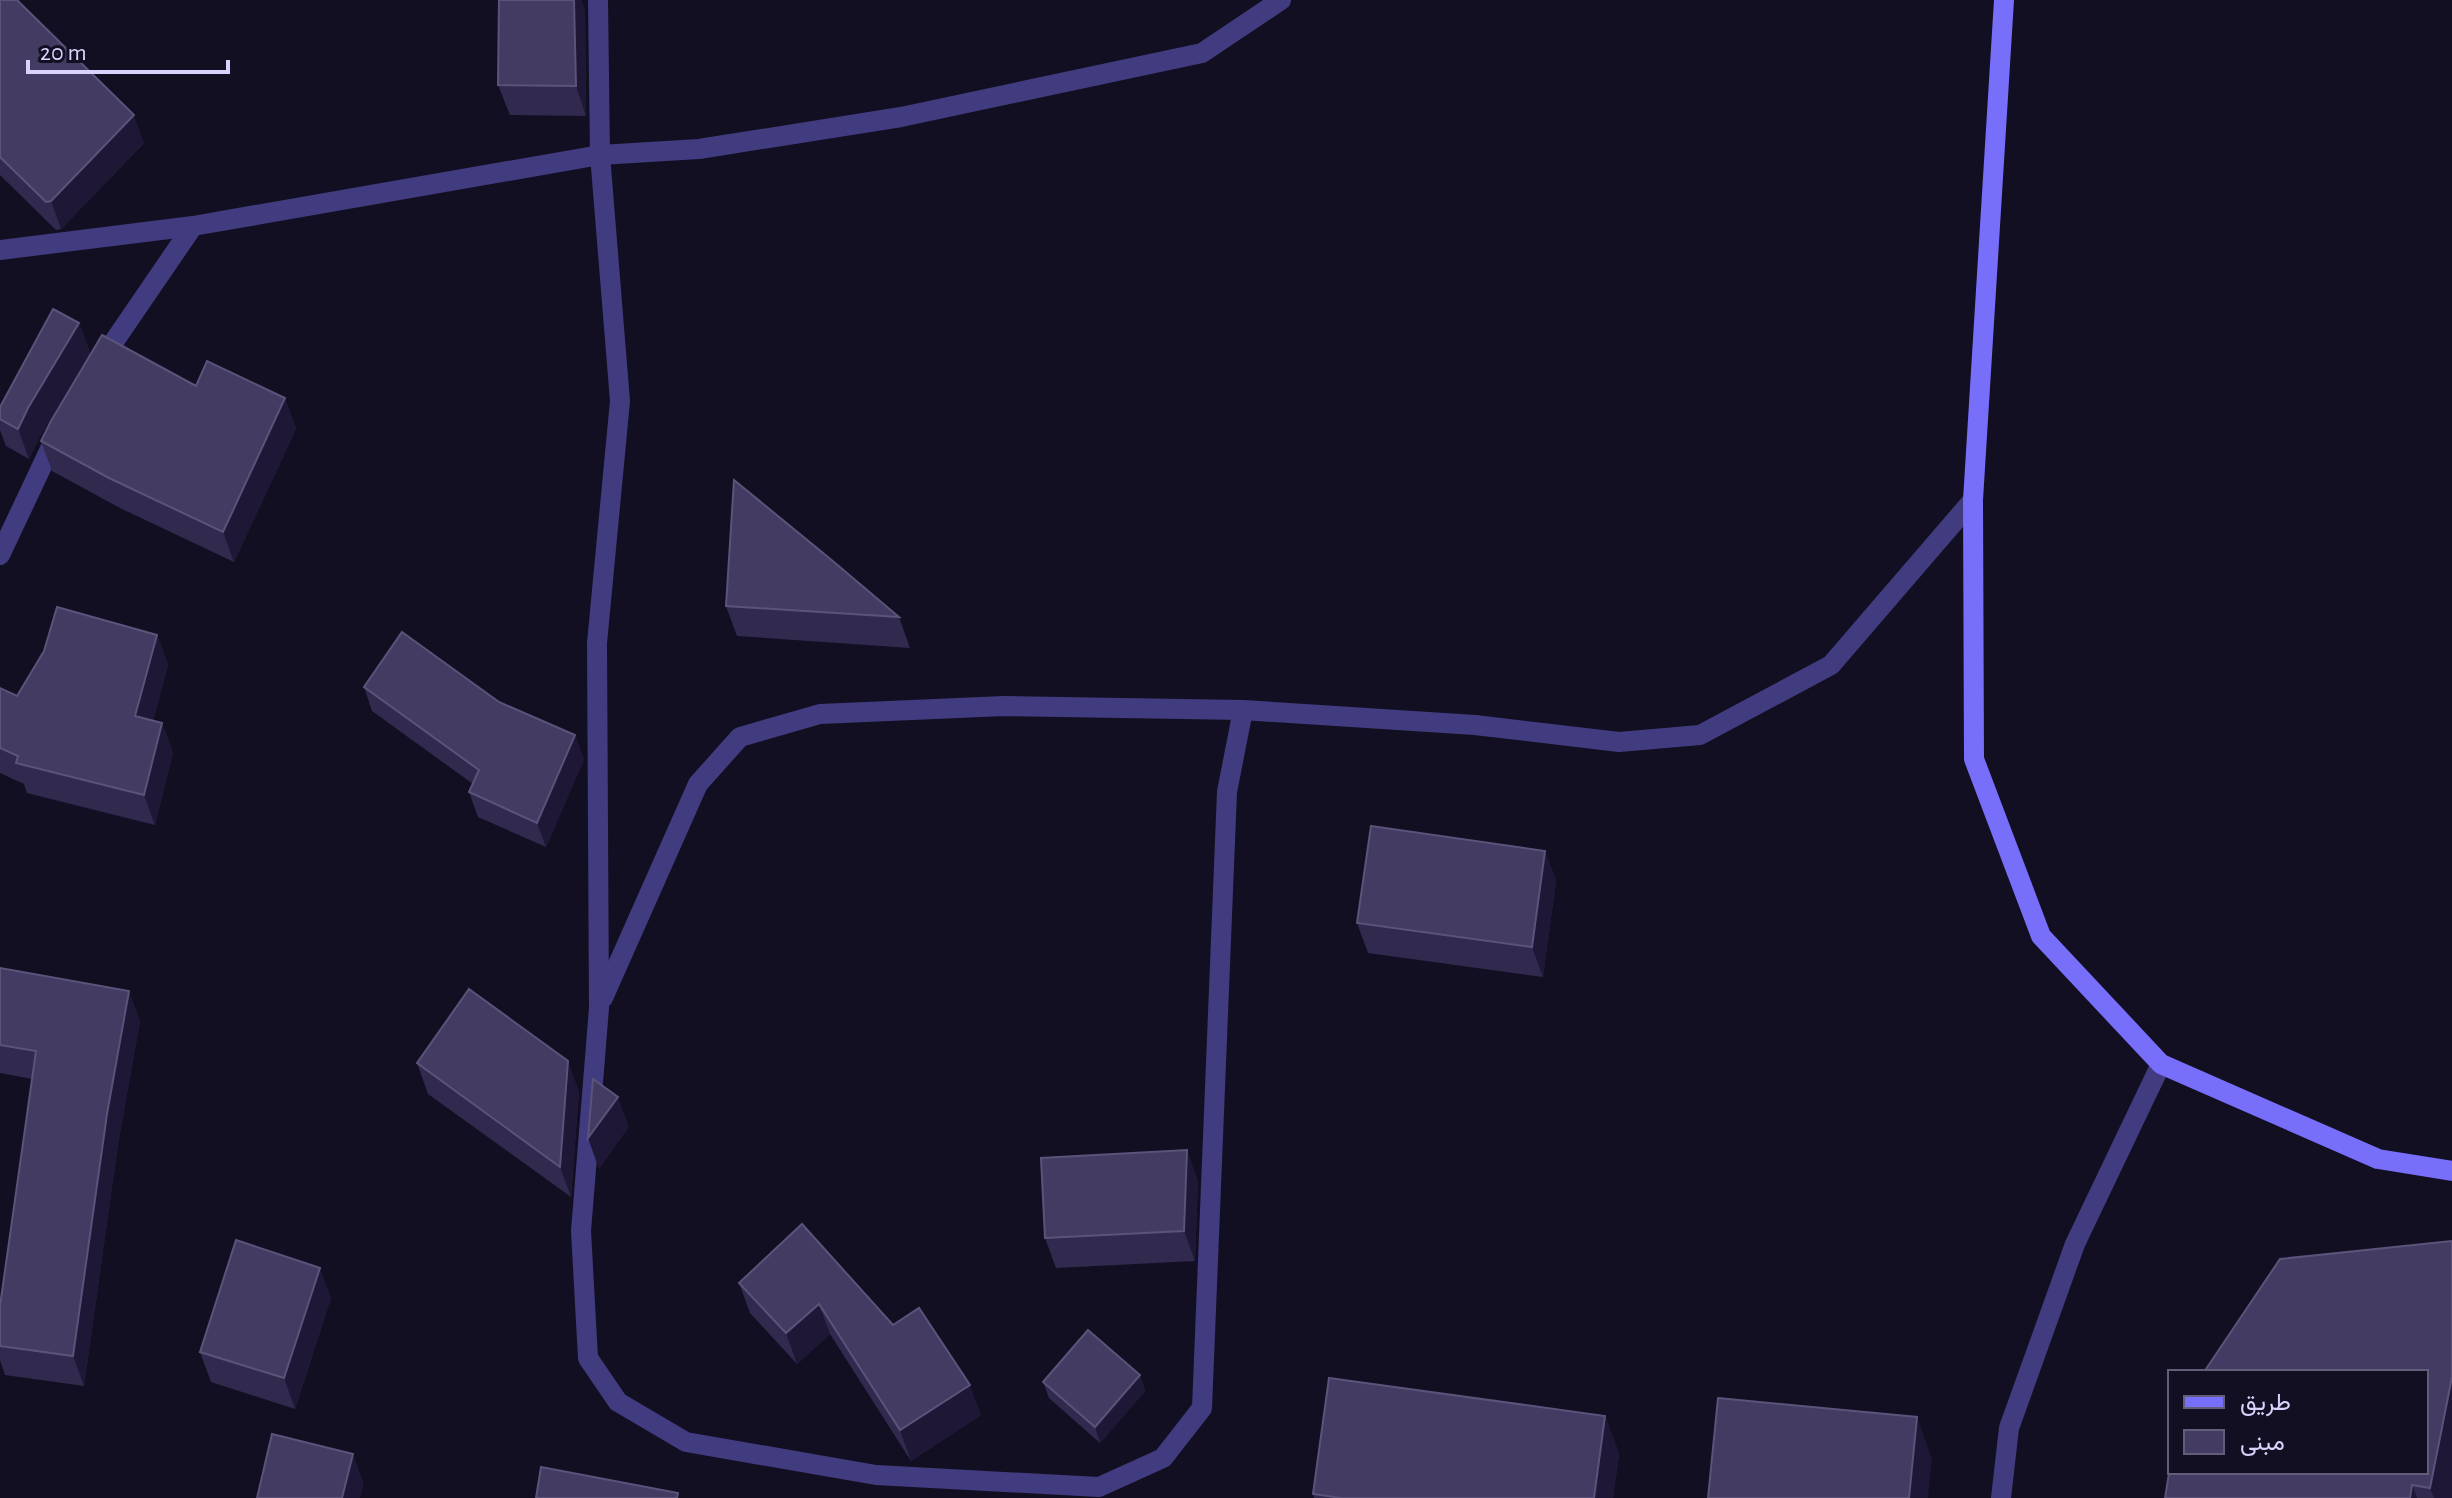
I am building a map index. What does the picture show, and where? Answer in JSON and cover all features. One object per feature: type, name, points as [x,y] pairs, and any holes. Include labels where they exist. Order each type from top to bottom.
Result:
[{"type":"street","points":[[598,0],[600,155],[620,401],[597,643],[599,1008],[581,1231],[588,1358],[618,1402],[686,1442],[876,1475],[1099,1487],[1163,1458],[1202,1408],[1227,792],[1243,710]]},
{"type":"street","points":[[0,250],[193,226],[600,155],[699,149],[901,117],[1202,53],[1281,0]]},
{"type":"street","points":[[2004,0],[1973,500],[1974,759],[2041,936],[2161,1064],[2378,1159],[2452,1171]]},
{"type":"street","points":[[88,382],[119,331],[193,226]]},
{"type":"street","points":[[0,555],[50,445],[73,407]]},
{"type":"street","points":[[599,1008],[698,784],[740,737],[820,714],[1004,706],[1243,710],[1475,725],[1619,742],[1700,735],[1831,665],[1973,500]]},
{"type":"street","points":[[2001,1498],[2009,1428],[2075,1244],[2161,1064]]},
{"type":"building","points":[[0,0],[17,0],[134,115],[51,201],[46,202],[0,157]]},
{"type":"building","points":[[499,0],[574,0],[576,86],[498,85]]},
{"type":"building","points":[[53,309],[79,323],[18,429],[0,419],[0,407]]},
{"type":"building","points":[[102,335],[196,386],[207,361],[285,398],[223,532],[109,478],[41,441]]},
{"type":"building","points":[[734,480],[834,562],[899,617],[726,606]]},
{"type":"building","points":[[57,607],[157,635],[135,716],[162,723],[144,795],[16,763],[18,756],[0,748],[0,688],[17,696],[44,651]]},
{"type":"building","points":[[402,632],[499,702],[575,735],[537,823],[469,792],[479,770],[364,687]]},
{"type":"building","points":[[1371,826],[1545,851],[1532,947],[1357,923]]},
{"type":"building","points":[[0,968],[129,991],[107,1114],[73,1356],[0,1346],[0,1306],[36,1051],[0,1045]]},
{"type":"building","points":[[469,989],[568,1061],[560,1167],[417,1063]]},
{"type":"building","points":[[593,1079],[618,1097],[588,1138]]},
{"type":"building","points":[[1187,1150],[1184,1231],[1045,1238],[1041,1158]]},
{"type":"building","points":[[802,1224],[893,1325],[919,1308],[970,1385],[900,1430],[819,1304],[786,1333],[739,1283]]},
{"type":"building","points":[[236,1240],[320,1268],[284,1378],[200,1352]]},
{"type":"building","points":[[2452,1241],[2452,1377],[2430,1488],[2412,1485],[2410,1498],[2165,1498],[2169,1474],[2428,1474],[2428,1370],[2205,1370],[2280,1259]]},
{"type":"building","points":[[1088,1330],[1140,1375],[1095,1427],[1043,1382]]},
{"type":"building","points":[[1329,1378],[1605,1416],[1594,1498],[1341,1498],[1313,1494]]},
{"type":"building","points":[[1718,1398],[1917,1417],[1909,1498],[1708,1498]]},
{"type":"building","points":[[272,1434],[353,1454],[342,1498],[257,1498]]},
{"type":"building","points":[[541,1467],[678,1493],[677,1498],[536,1498]]}]
